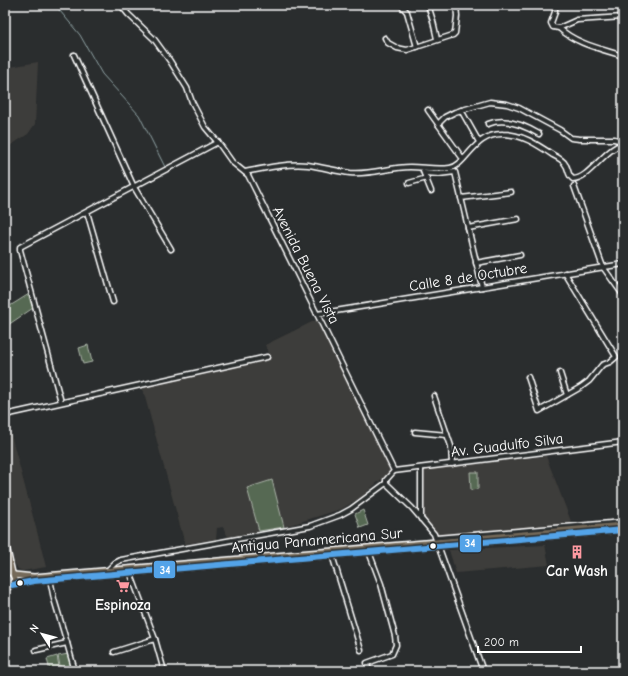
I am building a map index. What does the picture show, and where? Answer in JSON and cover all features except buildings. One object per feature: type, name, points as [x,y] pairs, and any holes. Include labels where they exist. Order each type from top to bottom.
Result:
[{"type":"main road","name":"Antigua Panamericana Sur","points":[[520,536],[623,525]]},
{"type":"main road","name":"Antigua Panamericana Sur","points":[[10,573],[34,577],[130,572],[437,542],[623,530]]},
{"type":"main road","points":[[5,541],[10,573]]},
{"type":"main road","name":"Antigua Panamericana Sur","points":[[5,586],[8,587],[24,582],[98,573],[108,570],[369,552],[437,542]]},
{"type":"main road","points":[[5,559],[10,573],[15,579],[12,585]]},
{"type":"street","name":"Avenida Buena Vista","points":[[121,5],[128,14],[154,39],[187,88],[192,102],[205,127],[232,162],[245,172],[394,471]]},
{"type":"street","points":[[402,5],[407,12],[418,47]]},
{"type":"street","points":[[428,5],[437,39]]},
{"type":"street","points":[[385,38],[388,43],[397,48],[407,50],[453,35],[457,16],[456,5]]},
{"type":"street","points":[[554,5],[555,12],[551,23],[553,27],[561,27],[577,20],[623,17]]},
{"type":"street","points":[[561,27],[564,33],[588,44],[623,56]]},
{"type":"street","points":[[74,55],[134,187],[170,249]]},
{"type":"street","points":[[438,124],[445,117],[461,110],[490,102],[507,104],[519,108],[544,120],[571,138],[614,139],[623,142]]},
{"type":"street","points":[[428,110],[463,159]]},
{"type":"street","points":[[461,110],[480,142]]},
{"type":"street","points":[[488,124],[494,121],[508,122],[526,126],[539,134]]},
{"type":"street","points":[[245,172],[282,166],[307,165],[351,173],[369,173],[410,167],[451,168],[463,159],[484,138],[502,134],[522,138],[532,142],[566,164],[568,174],[573,179],[577,179],[591,170],[608,152],[623,142]]},
{"type":"street","points":[[61,402],[20,248],[21,246],[218,142]]},
{"type":"street","points":[[421,167],[427,178],[431,192]]},
{"type":"street","points":[[424,173],[439,174],[454,172],[482,287]]},
{"type":"street","points":[[409,183],[427,178]]},
{"type":"street","points":[[574,186],[603,266],[623,295]]},
{"type":"street","points":[[461,198],[511,192]]},
{"type":"street","points":[[87,212],[113,302]]},
{"type":"street","points":[[468,228],[518,219]]},
{"type":"street","points":[[476,263],[520,255]]},
{"type":"street","name":"Calle 8 de Octubre","points":[[317,314],[603,266],[623,264]]},
{"type":"street","points":[[528,377],[539,411],[589,381],[602,366],[616,357],[565,273]]},
{"type":"street","points":[[5,415],[268,357]]},
{"type":"street","points":[[560,373],[567,395]]},
{"type":"street","points":[[434,396],[451,446],[452,464]]},
{"type":"street","points":[[415,432],[447,435]]},
{"type":"street","name":"Av. Guadulfo Silva","points":[[394,471],[623,442]]},
{"type":"street","points":[[421,468],[422,519]]},
{"type":"street","points":[[108,570],[115,562],[121,560],[310,526],[340,515],[351,509],[386,483],[386,480],[394,471]]},
{"type":"street","points":[[386,483],[401,496],[422,519],[437,542],[483,671]]},
{"type":"street","points":[[437,542],[623,522]]},
{"type":"street","points":[[369,552],[381,584],[396,645],[392,654],[384,658],[368,662],[367,664],[369,671]]},
{"type":"street","points":[[332,555],[360,650]]},
{"type":"street","points":[[130,572],[155,640],[164,671]]},
{"type":"street","points":[[50,579],[54,599],[75,671]]},
{"type":"street","points":[[114,652],[155,640]]},
{"type":"street","points":[[36,650],[67,643]]},
{"type":"shaded area","points":[[38,62],[35,124],[28,134],[5,149],[5,68]]},
{"type":"shaded area","points":[[316,320],[376,438],[390,471],[389,475],[379,481],[360,498],[341,509],[284,527],[272,480],[247,488],[259,531],[228,537],[223,527],[217,528],[216,539],[185,544],[142,386],[215,372],[271,358],[265,345]]},
{"type":"shaded area","points":[[6,416],[46,567],[23,571],[18,569],[14,562],[5,527]]},
{"type":"shaded area","points":[[546,456],[572,524],[439,536],[420,513],[420,470]]},
{"type":"shaded area","points":[[545,545],[549,565],[456,573],[449,550]]},
{"type":"green space","points":[[29,294],[33,308],[5,327],[5,309]]},
{"type":"green space","points":[[88,345],[92,362],[83,364],[79,348]]},
{"type":"green space","points":[[470,472],[478,472],[478,489],[471,490]]},
{"type":"green space","points":[[272,480],[284,527],[259,531],[247,488]]},
{"type":"green space","points":[[363,510],[368,525],[360,528],[355,514]]},
{"type":"green space","points":[[68,654],[72,671],[61,671],[58,656]]},
{"type":"green space","points":[[57,656],[60,671],[50,671],[47,659]]},
{"type":"waterway","points":[[55,5],[80,35],[102,74],[139,115],[165,167]]},
{"type":"transit line","name":"34","points":[[12,585],[34,581],[623,530]]},
{"type":"place","name":"Car Wash","points":[[577,552]]},
{"type":"place","name":"Espinoza","points":[[123,586]]}]
